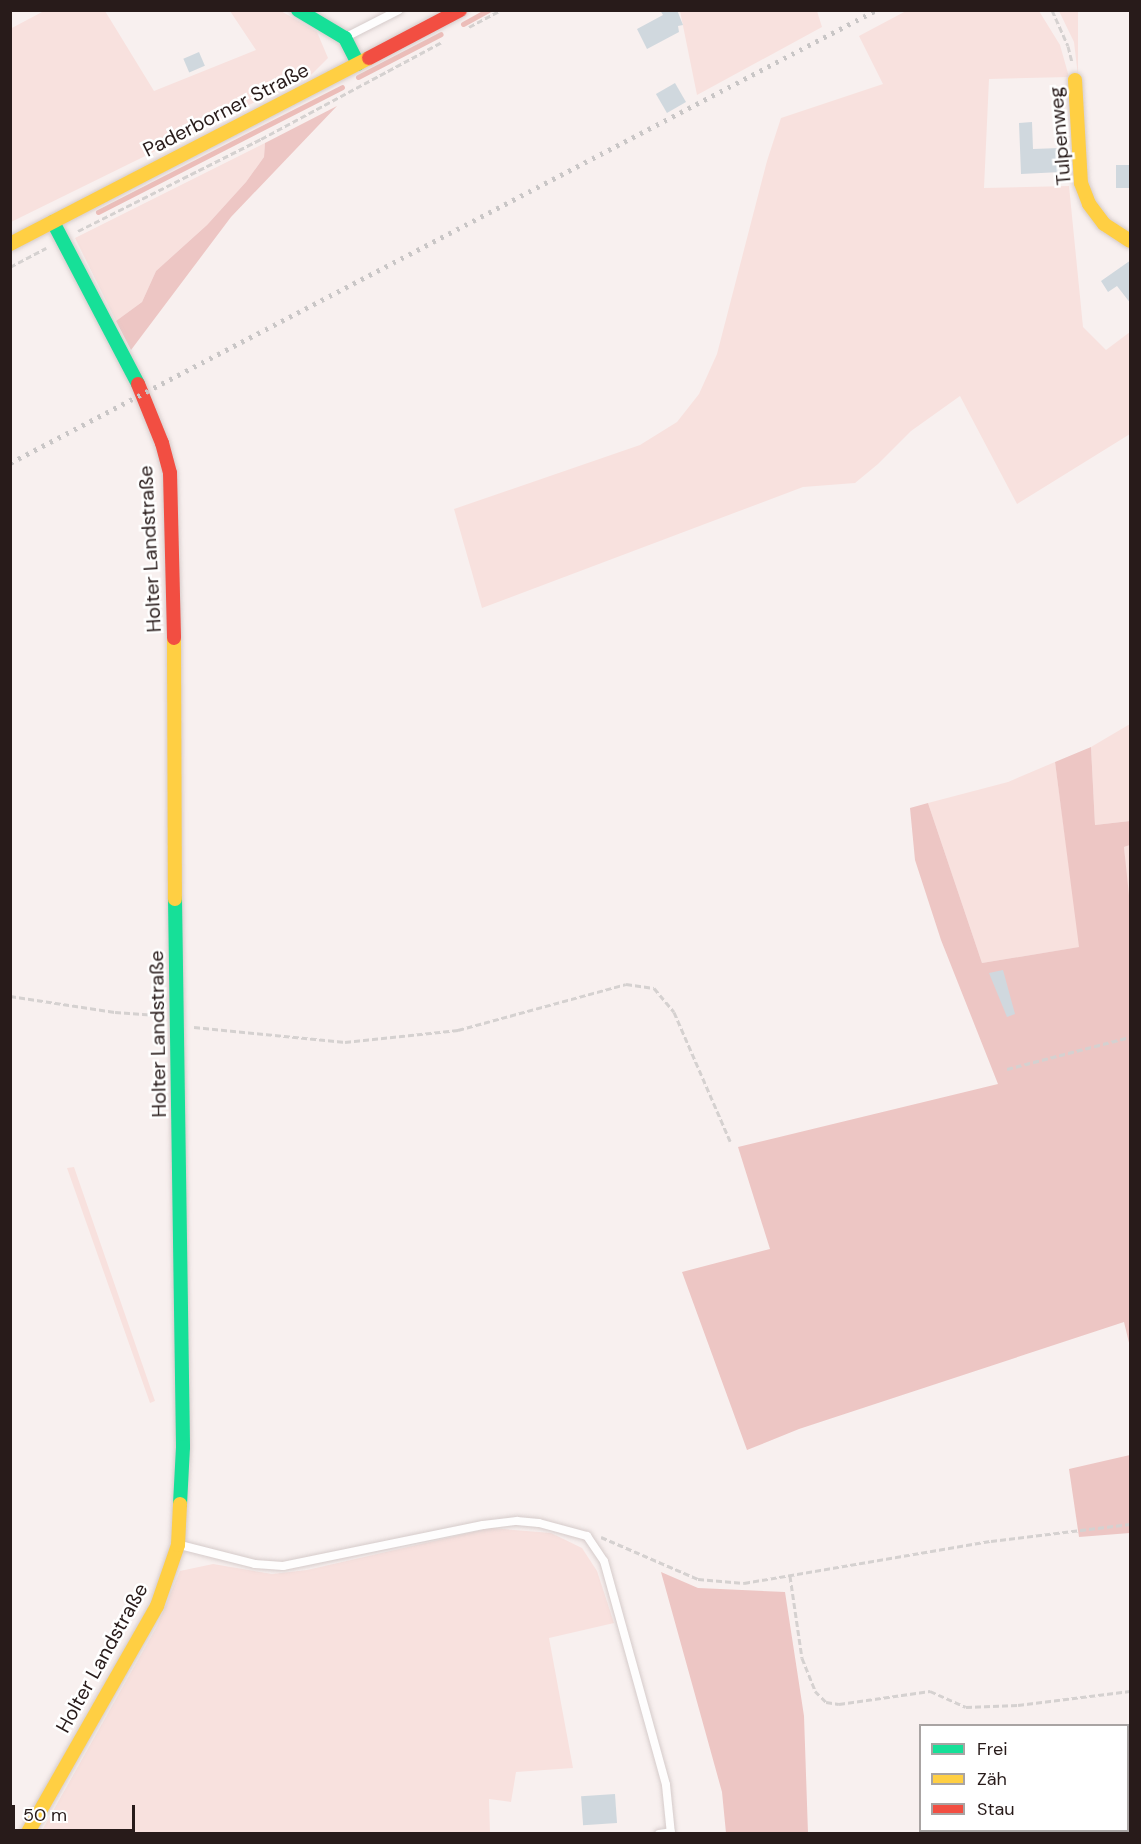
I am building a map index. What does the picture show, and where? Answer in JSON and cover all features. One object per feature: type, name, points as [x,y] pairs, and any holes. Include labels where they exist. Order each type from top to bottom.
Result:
[{"type":"street","points":[[298,10],[345,38],[358,64]]},
{"type":"street","name":"Paderborner Straße","points":[[10,244],[460,10]]},
{"type":"street","name":"Tulpenweg","points":[[1075,80],[1081,183],[1089,204],[1104,224],[1131,241]]},
{"type":"street","name":"Holter Landstraße","points":[[27,1833],[157,1606],[178,1545],[183,1447],[173,537],[170,473],[162,443],[143,394],[53,222]]},
{"type":"lane","points":[[345,38],[399,10]]},
{"type":"lane","points":[[178,1545],[255,1564],[283,1566],[483,1525],[518,1521],[539,1523],[587,1536],[604,1561],[666,1785],[671,1833],[659,1833]]},
{"type":"path","points":[[459,33],[501,10]]},
{"type":"path","name":"Tulpenweg","points":[[1052,10],[1068,46],[1075,80]]},
{"type":"path","points":[[10,267],[261,139],[450,38]]},
{"type":"path","points":[[10,996],[345,1042],[458,1030],[626,984],[654,988],[674,1012],[730,1141]]},
{"type":"path","points":[[1007,1069],[1131,1037]]},
{"type":"path","points":[[587,1536],[607,1538],[698,1579],[744,1583],[991,1541],[1131,1524]]},
{"type":"path","points":[[790,1576],[802,1658],[815,1691],[826,1702],[839,1704],[930,1691],[966,1707],[1008,1706],[1131,1691]]},
{"type":"shaded area","points":[[44,11],[105,11],[154,91],[256,50],[230,11],[281,11],[317,32],[328,58],[312,74],[11,222],[10,29]]},
{"type":"shaded area","points":[[680,11],[817,11],[822,27],[697,95]]},
{"type":"shaded area","points":[[906,11],[1039,11],[1060,45],[1069,77],[989,79],[984,188],[1069,186],[1083,327],[1106,350],[1130,332],[1130,434],[1017,504],[960,396],[911,431],[855,483],[803,487],[482,608],[454,509],[640,445],[677,422],[699,394],[717,354],[767,161],[781,118],[883,84],[859,36]]},
{"type":"shaded area","points":[[1059,11],[1078,11],[1078,76],[1074,42]]},
{"type":"shaded area","points":[[337,106],[231,217],[131,350],[116,321],[142,302],[156,271],[207,225],[246,182],[264,157],[265,143]]},
{"type":"shaded area","points":[[265,143],[264,157],[246,182],[207,225],[156,271],[142,302],[116,321],[75,238]]},
{"type":"shaded area","points":[[1130,724],[1130,821],[1095,825],[1091,747]]},
{"type":"shaded area","points":[[1091,747],[1095,825],[1130,821],[1130,845],[1124,847],[1130,905],[1130,1347],[1124,1322],[799,1429],[747,1450],[682,1272],[770,1249],[738,1147],[998,1084],[941,940],[915,860],[910,808],[928,803],[982,963],[1079,947],[1055,762]]},
{"type":"shaded area","points":[[1055,762],[1080,947],[982,963],[928,803],[1008,782]]},
{"type":"shaded area","points":[[1130,845],[1130,905],[1128,905],[1124,847]]},
{"type":"shaded area","points":[[74,1167],[155,1401],[150,1403],[67,1168]]},
{"type":"shaded area","points":[[1130,1455],[1130,1533],[1079,1537],[1069,1469]]},
{"type":"shaded area","points":[[491,1528],[551,1533],[582,1548],[597,1571],[614,1623],[549,1638],[573,1768],[516,1772],[511,1802],[489,1799],[490,1833],[40,1834],[157,1626],[180,1571],[213,1564],[272,1574],[307,1570]]},
{"type":"shaded area","points":[[661,1572],[698,1588],[785,1592],[804,1716],[808,1833],[726,1833],[722,1792]]},
{"type":"building","points":[[660,10],[677,10],[683,25],[678,26],[679,32],[647,49],[637,29],[663,15]]},
{"type":"building","points":[[199,52],[205,66],[189,72],[183,59]]},
{"type":"building","points":[[675,83],[686,102],[667,113],[656,94]]},
{"type":"building","points":[[1032,122],[1033,149],[1060,148],[1061,172],[1021,174],[1019,123]]},
{"type":"building","points":[[1116,165],[1130,165],[1130,188],[1116,188]]},
{"type":"building","points":[[1131,260],[1131,304],[1117,286],[1108,292],[1101,281]]},
{"type":"building","points":[[1003,970],[1015,1014],[1007,1017],[989,973]]},
{"type":"building","points":[[615,1794],[617,1823],[583,1825],[581,1796]]},
{"type":"waterway","points":[[463,24],[488,10]]},
{"type":"waterway","points":[[358,77],[441,34]]},
{"type":"waterway","points":[[98,212],[342,87]]},
{"type":"railway","points":[[10,463],[876,10]]},
{"type":"traffic: fast","points":[[298,10],[345,38],[358,64]]},
{"type":"traffic: fast","points":[[53,222],[138,384]]},
{"type":"traffic: fast","points":[[175,899],[183,1447],[180,1504]]},
{"type":"traffic: slow","points":[[10,244],[369,58]]},
{"type":"traffic: slow","points":[[1075,80],[1081,183],[1089,204],[1104,224],[1130,241]]},
{"type":"traffic: slow","points":[[174,638],[175,899]]},
{"type":"traffic: slow","points":[[27,1834],[157,1606],[178,1545],[180,1504]]},
{"type":"traffic: jam","points":[[369,58],[460,10]]},
{"type":"traffic: jam","points":[[138,384],[162,443],[170,473],[174,638]]}]
